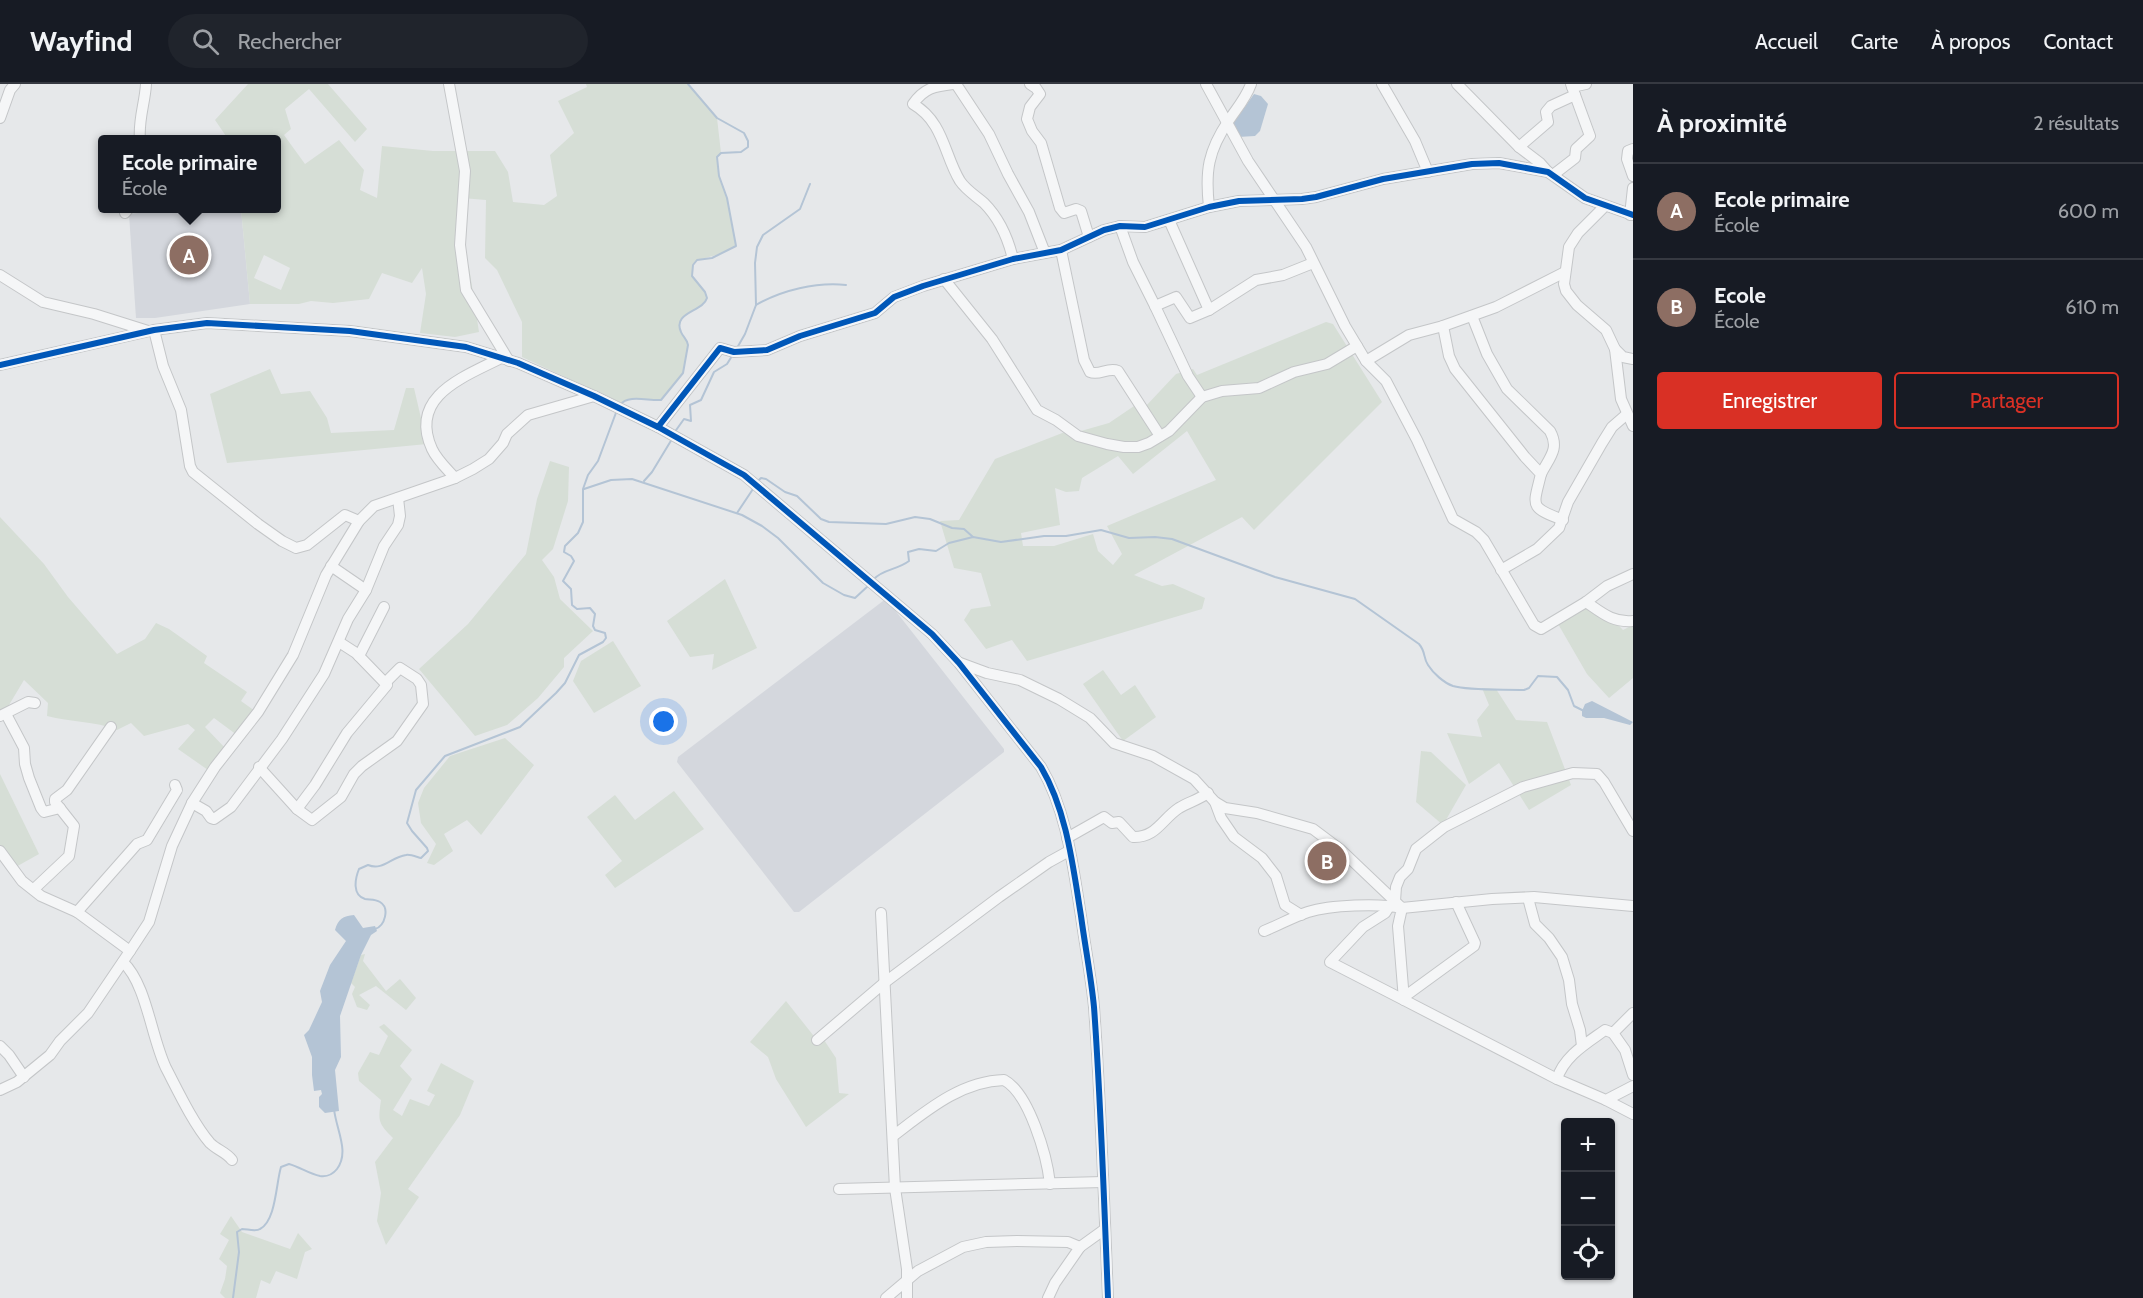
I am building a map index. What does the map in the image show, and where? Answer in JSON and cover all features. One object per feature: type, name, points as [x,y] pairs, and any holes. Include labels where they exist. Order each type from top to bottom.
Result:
[{"type":"street","points":[[0,118],[10,90],[15,84]]},
{"type":"street","points":[[140,135],[146,84]]},
{"type":"street","points":[[439,84],[451,96]]},
{"type":"street","points":[[449,84],[465,171],[460,245],[466,290],[505,359]]},
{"type":"street","points":[[1013,260],[1010,245],[1000,224],[984,203],[964,187],[936,129],[924,110],[913,104],[922,94],[938,84],[955,84],[989,134],[1029,212],[1045,254]]},
{"type":"street","points":[[1030,84],[1040,94],[1028,111],[1029,126],[1041,143],[1060,208],[1064,213],[1076,209],[1081,211],[1089,237]]},
{"type":"street","points":[[1206,84],[1227,124],[1273,200],[1306,248],[1357,346],[1366,360],[1386,381],[1417,440],[1453,519],[1476,532],[1484,540],[1538,628],[1586,602],[1607,586],[1633,574]]},
{"type":"street","points":[[1209,207],[1207,168],[1211,152],[1244,101],[1251,84]]},
{"type":"street","points":[[1382,84],[1415,141],[1428,172]]},
{"type":"street","points":[[1457,84],[1519,147],[1550,174],[1581,195],[1631,215],[1633,188]]},
{"type":"street","points":[[1519,147],[1548,122],[1546,112],[1551,106],[1573,89],[1586,84]]},
{"type":"street","points":[[658,427],[720,348],[734,352],[767,350],[800,336],[868,316],[880,310],[894,297],[945,279],[1013,260],[1061,250],[1104,230],[1120,226],[1145,227],[1209,207],[1255,199],[1316,197],[1383,178],[1472,164],[1499,163],[1550,174],[1575,158],[1576,149],[1590,136],[1573,89]]},
{"type":"street","points":[[1633,149],[1628,151],[1627,155],[1633,176]]},
{"type":"street","points":[[1605,206],[1597,217],[1578,233],[1569,247],[1564,272],[1566,291],[1577,305],[1605,330],[1623,357],[1633,359]]},
{"type":"street","points":[[1168,220],[1209,310]]},
{"type":"street","points":[[1120,226],[1133,262],[1188,376],[1202,398]]},
{"type":"street","points":[[1061,250],[1087,367],[1094,374],[1111,369],[1118,371],[1160,436]]},
{"type":"street","points":[[1155,306],[1176,297],[1188,317],[1209,310],[1256,280],[1283,275],[1313,263]]},
{"type":"street","points":[[1366,360],[1409,335],[1472,316],[1527,292],[1564,272]]},
{"type":"street","points":[[0,275],[43,302],[151,331]]},
{"type":"street","points":[[945,279],[992,339],[1037,410],[1078,436],[1107,444],[1138,447],[1149,444],[1169,431],[1202,398],[1222,391],[1259,388],[1294,372],[1327,364],[1357,346]]},
{"type":"street","points":[[1472,316],[1487,354],[1507,389],[1550,431],[1554,438],[1556,445],[1541,474],[1535,505],[1538,510],[1563,520]]},
{"type":"street","points":[[0,365],[151,331],[207,323],[350,331],[466,346],[505,359],[594,396],[658,427],[744,475],[872,582],[932,634],[959,663],[1041,767],[1052,786],[1075,876],[1094,1005],[1108,1298]]},
{"type":"street","points":[[1443,326],[1449,356],[1455,369],[1541,474]]},
{"type":"street","points":[[151,331],[181,410],[190,466],[193,472],[258,524],[296,548],[307,545],[345,515],[359,521]]},
{"type":"street","points":[[1616,349],[1621,399],[1633,426]]},
{"type":"street","points":[[455,478],[432,448],[426,418],[433,402],[444,388],[505,359]]},
{"type":"street","points":[[0,1090],[17,1082],[50,1055],[88,1012],[149,922],[172,846],[192,803],[215,767],[258,712],[293,655],[319,590],[359,521],[374,506],[455,478],[489,459],[507,435],[528,415],[594,396]]},
{"type":"street","points":[[1501,570],[1537,549],[1556,532],[1563,520],[1568,502],[1602,443],[1612,427],[1627,414]]},
{"type":"street","points":[[192,803],[214,819],[231,807],[303,709],[324,674],[348,619],[366,590],[384,546],[398,525],[400,516],[398,498]]},
{"type":"street","points":[[331,566],[366,590]]},
{"type":"street","points":[[1586,602],[1609,619],[1633,621]]},
{"type":"street","points":[[358,656],[384,607]]},
{"type":"street","points":[[339,642],[386,682]]},
{"type":"street","points":[[959,663],[987,673],[1020,680],[1059,699],[1090,718],[1114,743],[1154,756],[1194,779],[1215,802],[1221,818],[1234,837],[1262,858],[1276,876],[1285,905],[1301,915]]},
{"type":"street","points":[[260,767],[297,809],[314,820],[318,813],[341,797],[354,774],[362,766],[397,741],[423,704],[421,685],[417,679],[400,668],[386,682],[386,687],[347,733],[315,785],[297,809]]},
{"type":"street","points":[[35,703],[28,702],[3,715],[24,748],[28,778],[41,808],[44,812],[60,808]]},
{"type":"street","points":[[34,889],[69,856],[74,826],[55,799],[67,790],[111,727]]},
{"type":"street","points":[[1404,998],[1396,905],[1400,877],[1408,869],[1416,849],[1437,831],[1523,787],[1573,772],[1597,774],[1633,831]]},
{"type":"street","points":[[77,912],[137,844],[147,840],[177,790],[175,785]]},
{"type":"street","points":[[1067,838],[1104,817],[1112,823],[1119,822],[1133,837],[1141,837],[1154,832],[1179,808],[1197,801],[1208,793]]},
{"type":"street","points":[[1215,802],[1233,811],[1257,813],[1313,829],[1341,850],[1396,905]]},
{"type":"street","points":[[0,851],[22,881],[41,896],[77,912],[130,951]]},
{"type":"street","points":[[817,1040],[884,983],[999,897],[1069,851]]},
{"type":"street","points":[[1264,931],[1320,909],[1528,898],[1633,906]]},
{"type":"street","points":[[1528,898],[1535,924],[1549,938],[1562,957],[1582,1046]]},
{"type":"street","points":[[1404,998],[1474,946],[1475,943],[1456,902]]},
{"type":"street","points":[[1396,905],[1363,927],[1330,962],[1380,989],[1404,998],[1557,1079],[1633,1114]]},
{"type":"street","points":[[881,913],[895,1188],[908,1278],[907,1298]]},
{"type":"street","points":[[123,962],[135,978],[156,1043],[171,1077],[203,1133],[213,1146],[232,1160]]},
{"type":"street","points":[[1613,1033],[1633,1013]]},
{"type":"street","points":[[1557,1079],[1564,1062],[1605,1030],[1613,1033],[1625,1050],[1633,1075]]},
{"type":"street","points":[[0,1046],[24,1077]]},
{"type":"street","points":[[892,1136],[954,1094],[984,1081],[1004,1080],[1015,1088],[1040,1139],[1048,1166],[1050,1184]]},
{"type":"street","points":[[1606,1100],[1633,1086]]},
{"type":"street","points":[[839,1189],[1103,1182]]},
{"type":"street","points":[[1048,1298],[1080,1247],[1105,1229]]},
{"type":"street","points":[[886,1298],[918,1271],[963,1247],[986,1242],[1017,1240],[1068,1242],[1080,1247]]},
{"type":"shaded area","points":[[248,84],[328,84],[367,129],[355,142],[309,89],[285,109],[291,129],[284,135],[305,164],[339,140],[364,170],[360,190],[377,198],[382,146],[433,151],[495,151],[508,172],[513,202],[544,205],[557,196],[550,155],[574,133],[558,101],[587,87],[586,84],[688,84],[717,118],[721,153],[717,158],[719,176],[727,198],[736,246],[697,260],[693,265],[692,276],[707,298],[704,303],[684,316],[679,325],[688,345],[683,373],[661,400],[635,399],[621,403],[522,357],[522,322],[497,270],[485,258],[486,200],[462,198],[462,247],[469,267],[479,332],[455,337],[420,333],[426,294],[422,268],[412,283],[382,273],[369,299],[333,303],[311,301],[299,304],[250,304],[241,213],[281,213],[281,135],[225,135],[215,120]],"holes":[[[264,255],[290,268],[281,290],[254,278]]]},
{"type":"shaded area","points":[[241,213],[250,304],[155,318],[136,318],[129,214]]},
{"type":"shaded area","points":[[1326,322],[1333,324],[1382,402],[1254,530],[1242,517],[1134,575],[1162,586],[1173,584],[1205,598],[1202,609],[1027,661],[1012,640],[986,649],[964,620],[971,609],[991,606],[981,573],[954,568],[940,521],[959,520],[995,459],[1070,430],[1074,433],[1109,423],[1137,404],[1145,407],[1176,374],[1193,369],[1197,375]],"holes":[[[1187,431],[1216,480],[1107,526],[1122,554],[1113,565],[1098,551],[1093,534],[1054,546],[1023,546],[1021,533],[1060,525],[1055,488],[1066,492],[1079,491],[1082,478],[1118,456],[1133,474]]]},
{"type":"shaded area","points":[[270,369],[281,394],[310,391],[327,418],[331,433],[394,430],[406,388],[414,388],[427,444],[227,463],[210,394]]},
{"type":"shaded area","points":[[550,461],[569,467],[568,501],[553,549],[542,560],[554,577],[560,599],[593,631],[564,658],[564,667],[538,698],[507,725],[475,736],[419,669],[468,624],[526,554],[537,499]]},
{"type":"shaded area","points":[[0,517],[44,564],[68,597],[117,654],[145,639],[156,623],[169,629],[207,656],[204,663],[247,692],[241,701],[259,714],[241,738],[214,718],[205,727],[228,751],[208,770],[178,749],[195,730],[188,724],[144,736],[131,723],[117,730],[47,716],[48,703],[24,680],[0,720]]},
{"type":"shaded area","points":[[725,579],[757,648],[712,670],[714,654],[690,657],[667,621]]},
{"type":"shaded area","points":[[1589,595],[1623,630],[1633,625],[1633,678],[1609,698],[1587,674],[1554,617]]},
{"type":"shaded area","points":[[887,600],[1004,749],[1004,752],[799,912],[794,912],[677,762],[678,757]]},
{"type":"shaded area","points":[[613,641],[641,686],[594,713],[573,681],[581,661]]},
{"type":"shaded area","points":[[1103,670],[1121,695],[1135,685],[1156,717],[1123,741],[1083,684]]},
{"type":"shaded area","points":[[1482,688],[1496,689],[1516,720],[1547,722],[1571,785],[1529,810],[1499,763],[1469,784],[1447,733],[1482,737],[1477,720],[1489,705]]},
{"type":"shaded area","points":[[505,738],[534,765],[481,835],[467,820],[444,834],[453,851],[434,865],[427,863],[436,844],[421,823],[418,803],[424,788],[450,756]]},
{"type":"shaded area","points":[[1421,751],[1431,752],[1466,785],[1443,825],[1416,802]]},
{"type":"shaded area","points":[[0,774],[39,854],[14,868],[0,845]]},
{"type":"shaded area","points":[[674,791],[704,829],[615,888],[605,875],[622,861],[587,817],[615,795],[635,820]]},
{"type":"shaded area","points":[[365,954],[363,961],[386,991],[400,979],[416,998],[406,1010],[376,986],[359,995],[370,1005],[367,1010],[357,1007],[352,994],[355,987],[351,983],[361,955]]},
{"type":"shaded area","points":[[786,1001],[813,1035],[814,1042],[822,1037],[836,1058],[839,1093],[849,1094],[806,1127],[776,1079],[768,1057],[750,1042]]},
{"type":"shaded area","points":[[384,1024],[412,1050],[400,1066],[412,1079],[393,1110],[402,1116],[410,1099],[429,1106],[435,1095],[427,1091],[441,1063],[474,1081],[460,1115],[408,1189],[419,1197],[386,1245],[377,1221],[381,1193],[375,1162],[393,1138],[380,1121],[381,1100],[359,1081],[358,1073],[370,1052],[379,1055],[388,1036],[379,1027]]},
{"type":"shaded area","points":[[231,1216],[242,1232],[290,1249],[298,1233],[312,1249],[305,1252],[297,1279],[276,1271],[270,1284],[261,1280],[256,1298],[225,1298],[220,1293],[227,1266],[219,1259],[229,1240],[220,1234]]},
{"type":"water","points":[[1254,94],[1261,96],[1268,104],[1260,131],[1255,136],[1238,137],[1232,125]]},
{"type":"water","points":[[1592,701],[1633,722],[1630,725],[1604,718],[1582,716],[1585,704]]},
{"type":"water","points":[[354,915],[363,928],[375,926],[377,931],[371,935],[361,955],[340,1016],[341,1057],[335,1070],[339,1111],[325,1113],[319,1107],[321,1090],[314,1091],[312,1057],[304,1035],[309,1030],[322,1002],[320,991],[330,965],[346,941],[335,930],[336,926],[342,919]]},
{"type":"waterway","points":[[620,405],[633,399],[661,400],[683,373],[688,345],[679,325],[684,316],[704,303],[707,298],[692,276],[693,265],[697,260],[712,258],[736,246],[727,198],[719,176],[717,157],[721,153],[741,152],[748,147],[748,141],[744,133],[717,118],[688,84]]},
{"type":"waterway","points":[[756,305],[757,247],[763,235],[800,209],[810,184]]},
{"type":"waterway","points":[[737,348],[756,305],[800,288],[846,285]]},
{"type":"waterway","points":[[674,433],[684,419],[691,421],[690,405],[701,400],[714,372],[727,364],[732,356]]},
{"type":"waterway","points":[[375,929],[384,921],[385,908],[380,902],[365,899],[358,894],[356,882],[359,869],[368,865],[383,865],[401,856],[421,858],[428,851],[407,823],[416,790],[445,756],[520,727],[565,683],[579,655],[606,638],[605,633],[595,630],[593,626],[595,614],[590,608],[577,609],[572,605],[571,589],[563,581],[574,561],[564,552],[565,546],[578,533],[583,522],[583,489],[588,475],[598,461],[617,410]]},
{"type":"waterway","points":[[644,481],[672,439]]},
{"type":"waterway","points":[[758,481],[761,478],[766,479],[785,492],[797,496],[821,519],[829,522],[886,524],[915,517],[930,519],[952,528],[964,529],[973,537]]},
{"type":"waterway","points":[[584,489],[611,480],[632,479],[742,515],[778,538],[823,583],[844,595],[855,598],[868,586]]},
{"type":"waterway","points":[[737,513],[753,489]]},
{"type":"waterway","points":[[874,579],[909,561],[908,552],[919,549],[936,551],[949,543],[973,537],[1001,542],[1101,530],[1129,538],[1172,539],[1275,577],[1355,599],[1419,644],[1430,668],[1450,685],[1469,689],[1524,690],[1529,688],[1538,676],[1557,677],[1568,690],[1574,706],[1584,711]]},
{"type":"waterway","points":[[233,1298],[239,1252],[237,1232],[242,1229],[258,1230],[265,1225],[272,1210],[281,1167],[289,1164],[316,1175],[325,1176],[334,1172],[341,1162],[341,1140],[334,1109]]},
{"type":"cycle path","points":[[658,427],[720,348],[734,352],[767,350],[800,336],[875,313],[894,297],[923,286],[1013,259],[1061,250],[1104,230],[1120,226],[1145,227],[1209,207],[1239,201],[1316,197],[1383,179],[1472,164],[1499,163],[1548,172],[1585,198],[1633,215]]},
{"type":"cycle path","points":[[0,365],[154,330],[207,323],[350,331],[466,347],[518,363],[594,396],[658,427],[744,475],[932,634],[959,663],[1041,767],[1050,784],[1063,821],[1072,859],[1093,995],[1108,1298]]},
{"type":"place","name":"Ecole primaire","points":[[189,255]]},
{"type":"place","name":"Ecole","points":[[1327,861]]}]
